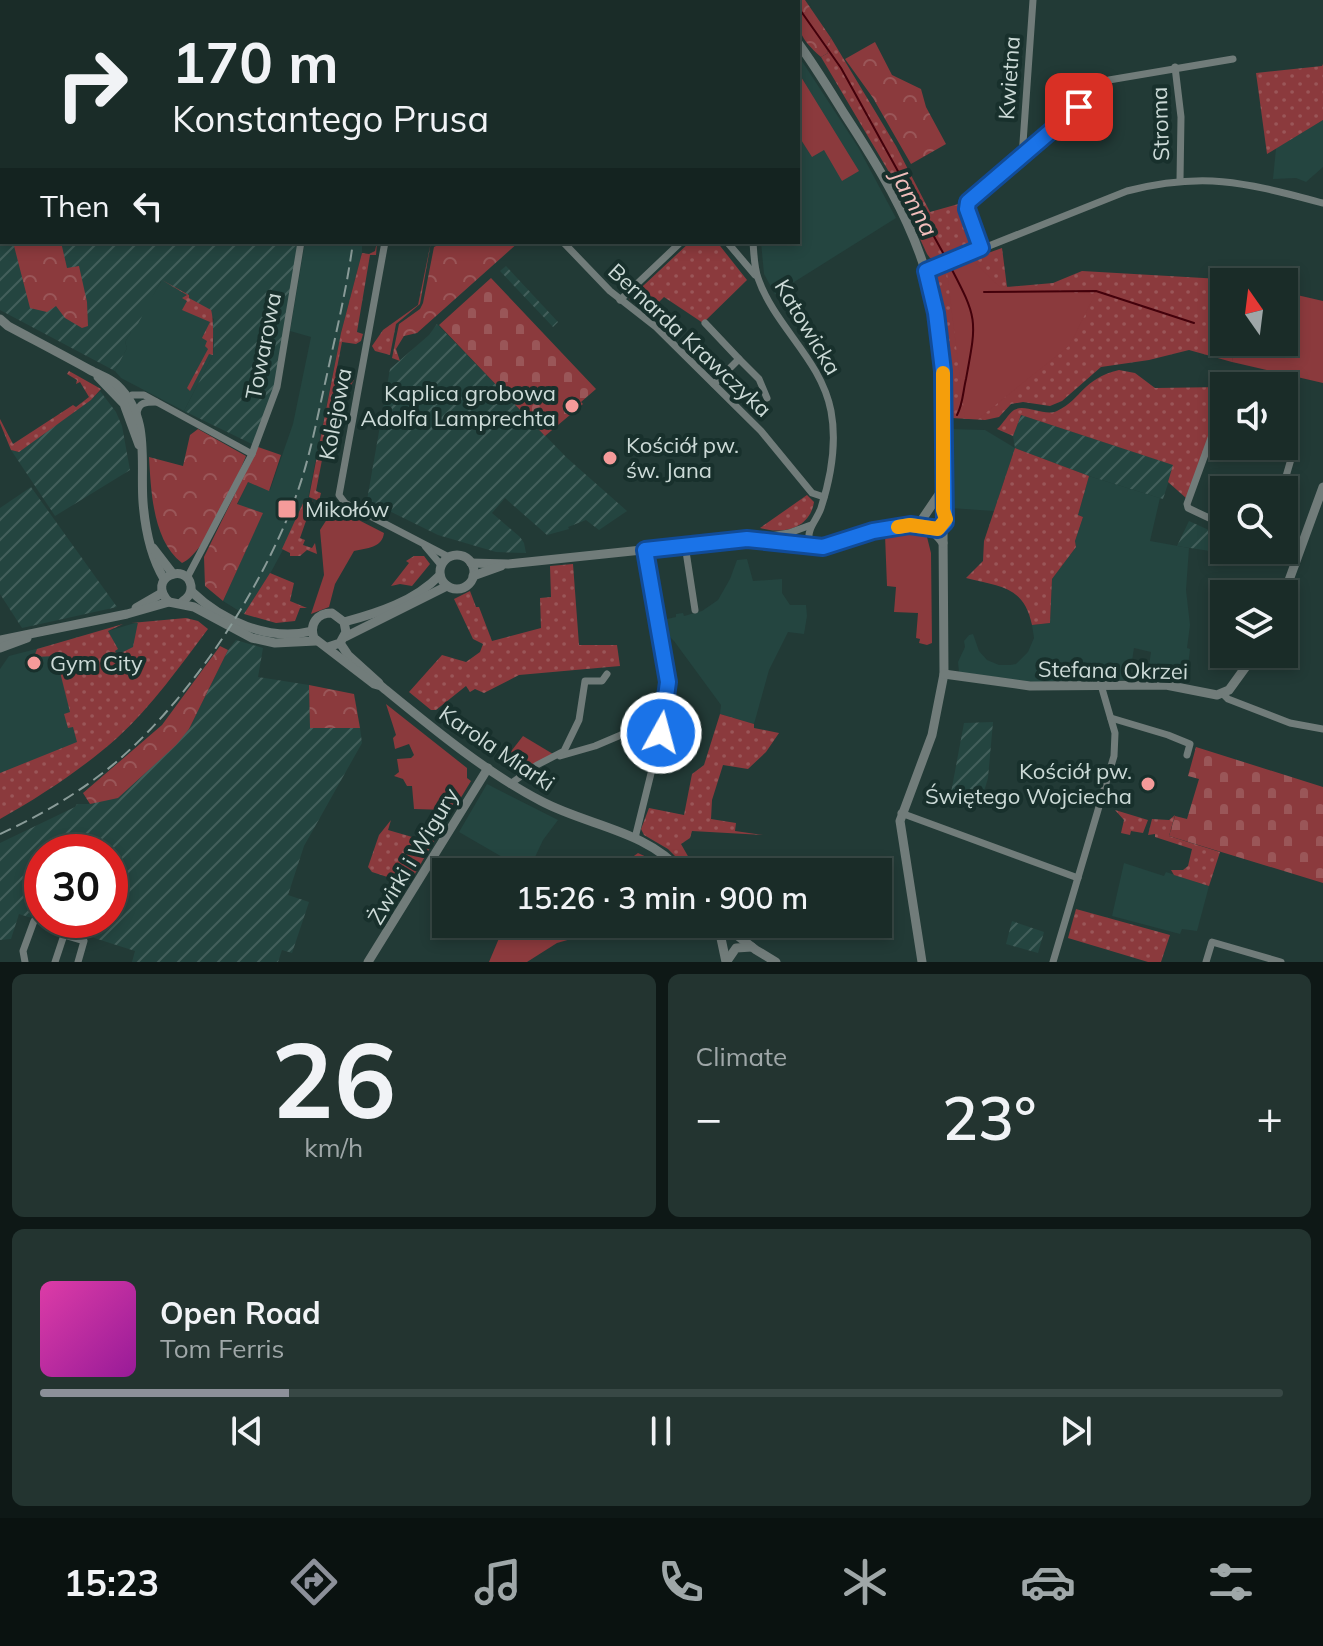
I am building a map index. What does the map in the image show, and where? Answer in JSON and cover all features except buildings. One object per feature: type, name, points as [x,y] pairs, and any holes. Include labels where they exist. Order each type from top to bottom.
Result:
[{"type":"street","name":"Kwietna","points":[[1022,158],[1033,0]]},
{"type":"street","points":[[755,539],[832,546],[862,533],[910,525],[927,524],[938,529],[946,519],[943,510],[943,371],[936,313],[926,271],[888,183],[800,46]]},
{"type":"street","name":"Stroma","points":[[981,248],[967,209],[968,202],[1109,80],[1233,59]]},
{"type":"street","name":"Stroma","points":[[1175,67],[1181,117],[1180,180]]},
{"type":"street","points":[[926,271],[1127,191],[1180,180],[1225,180],[1323,203]]},
{"type":"street","name":"Towarowa","points":[[187,578],[252,454],[277,387],[301,244]]},
{"type":"street","name":"Kolejowa","points":[[385,244],[339,495],[345,503],[449,557]]},
{"type":"street","name":"Bernarda Krawczyka","points":[[565,244],[620,300],[656,327],[714,384],[780,451],[815,495],[824,497]]},
{"type":"street","points":[[620,300],[679,244]]},
{"type":"street","points":[[729,244],[757,277]]},
{"type":"street","points":[[737,253],[748,252],[754,244]]},
{"type":"street","name":"Katowicka","points":[[754,244],[757,277],[776,312],[819,373],[835,433],[824,497],[812,524]]},
{"type":"street","points":[[744,261],[755,257]]},
{"type":"street","points":[[705,323],[759,379],[767,398]]},
{"type":"street","points":[[3,324],[111,380],[137,414],[143,440],[146,528],[169,576],[165,598]]},
{"type":"street","points":[[714,384],[739,359]]},
{"type":"street","points":[[126,401],[132,395],[141,394],[252,454]]},
{"type":"street","points":[[126,401],[142,452]]},
{"type":"street","points":[[137,414],[140,405],[156,402]]},
{"type":"street","points":[[1210,441],[1187,504],[1188,508],[1210,518]]},
{"type":"street","points":[[943,487],[925,512],[927,524],[943,543]]},
{"type":"street","points":[[1298,554],[1320,504],[1323,487]]},
{"type":"street","points":[[932,506],[943,510]]},
{"type":"street","points":[[344,622],[371,614],[430,586],[449,557],[462,556],[471,563],[508,564],[755,539],[789,533],[812,524]]},
{"type":"street","points":[[812,524],[808,538],[817,547]]},
{"type":"street","points":[[922,962],[902,843],[901,813],[932,735],[944,674],[943,525]]},
{"type":"street","name":"Kolejowa","points":[[423,544],[441,570]]},
{"type":"street","points":[[685,545],[695,610]]},
{"type":"street","points":[[635,838],[659,746],[668,682],[645,550]]},
{"type":"street","points":[[471,563],[473,576]]},
{"type":"street","points":[[0,640],[127,614],[165,598],[182,602],[252,638],[275,643],[316,641],[328,647],[447,586],[463,588],[473,576],[508,564]]},
{"type":"street","points":[[441,570],[447,586]]},
{"type":"street","points":[[169,576],[187,578],[191,591],[206,604],[253,629],[278,635],[312,631]]},
{"type":"street","points":[[182,602],[191,591]]},
{"type":"street","points":[[316,641],[312,631],[318,617],[327,613],[337,615],[344,622]]},
{"type":"street","points":[[342,640],[344,622]]},
{"type":"street","points":[[0,648],[38,633]]},
{"type":"street","name":"Karola Miarki","points":[[342,640],[348,655],[381,686]]},
{"type":"street","name":"Karola Miarki","points":[[328,647],[510,784],[569,815],[635,838],[658,849],[667,858]]},
{"type":"street","points":[[1223,694],[1245,668]]},
{"type":"street","points":[[558,756],[564,751],[579,720],[585,681],[602,681],[607,674]]},
{"type":"street","name":"Stefana Okrzei","points":[[944,674],[1030,686],[1166,685],[1223,694],[1228,699],[1290,723],[1323,729]]},
{"type":"street","points":[[1053,962],[1114,756],[1115,733],[1101,685]]},
{"type":"street","points":[[1111,718],[1190,744],[1187,755]]},
{"type":"street","points":[[510,784],[537,765],[628,732]]},
{"type":"street","name":"Żwirki i Wigury","points":[[368,962],[488,768]]},
{"type":"street","points":[[901,813],[1078,878]]},
{"type":"street","points":[[55,962],[64,935],[84,941],[78,962]]},
{"type":"street","points":[[25,962],[23,951],[28,938]]},
{"type":"street","points":[[722,938],[726,962]]},
{"type":"street","points":[[739,938],[776,962]]},
{"type":"street","points":[[1206,962],[1212,942],[1281,962]]},
{"type":"street","points":[[726,962],[736,948],[752,947]]},
{"type":"shaded area","points":[[800,58],[858,147],[896,218],[775,294],[764,274],[761,244],[800,244]]},
{"type":"shaded area","points":[[1323,120],[1323,167],[1306,182],[1296,178],[1273,179],[1276,148]]},
{"type":"shaded area","points":[[0,244],[304,244],[278,381],[254,445],[184,411],[213,355],[214,340],[211,329],[214,319],[189,295],[161,281],[125,342],[127,348],[115,371],[0,310]]},
{"type":"shaded area","points":[[305,244],[362,244],[308,499],[271,572],[244,614],[223,601],[262,514],[237,505],[248,482],[270,490],[293,424],[311,337],[290,331]]},
{"type":"shaded area","points":[[506,266],[558,322],[553,327],[500,271]]},
{"type":"shaded area","points":[[162,280],[211,310],[213,355],[184,411],[121,378],[115,371],[127,348],[125,342]]},
{"type":"shaded area","points":[[437,324],[567,458],[627,511],[599,530],[586,520],[547,535],[505,498],[492,513],[520,537],[526,553],[496,552],[438,535],[367,500],[390,369],[429,335]]},
{"type":"shaded area","points":[[100,391],[122,426],[130,470],[55,516],[11,450],[18,452]]},
{"type":"shaded area","points":[[1021,415],[1174,465],[1163,499],[1015,448],[1013,436]]},
{"type":"shaded area","points":[[949,429],[985,430],[1015,448],[994,511],[950,508]]},
{"type":"shaded area","points":[[1089,476],[1160,498],[1150,541],[1189,548],[1186,590],[1190,625],[1187,648],[1190,649],[1187,675],[1148,673],[1151,652],[1134,648],[1129,680],[1041,683],[959,672],[958,662],[969,635],[973,634],[979,651],[987,660],[1010,665],[1016,664],[1028,652],[1034,638],[1032,625],[1050,623],[1052,579],[1076,547],[1083,517],[1078,515]]},
{"type":"shaded area","points":[[31,487],[117,607],[22,628],[0,594],[0,508]]},
{"type":"shaded area","points":[[1189,521],[1210,531],[1210,551],[1177,546]]},
{"type":"shaded area","points":[[747,559],[753,581],[782,579],[782,593],[790,605],[806,605],[807,616],[804,634],[788,632],[769,670],[754,724],[720,714],[721,705],[674,641],[670,637],[664,638],[662,620],[676,617],[676,614],[683,613],[684,616],[702,611],[718,600],[737,560]]},
{"type":"shaded area","points":[[138,622],[134,647],[117,655],[108,631]]},
{"type":"shaded area","points":[[236,640],[263,648],[258,677],[309,685],[311,728],[360,728],[362,743],[304,846],[288,895],[309,902],[292,953],[282,950],[278,962],[132,962],[135,951],[94,938],[128,938],[128,834],[24,834],[24,916],[19,914],[11,939],[0,940],[0,843],[77,804],[90,804],[189,729],[228,650]]},
{"type":"shaded area","points":[[55,644],[78,743],[0,779],[0,669],[9,656]]},
{"type":"shaded area","points":[[993,722],[988,778],[979,808],[950,798],[964,723]]},
{"type":"shaded area","points":[[487,784],[558,820],[535,858],[504,858],[459,832]]},
{"type":"shaded area","points":[[1124,863],[1209,886],[1197,931],[1182,929],[1180,934],[1112,916]]},
{"type":"shaded area","points":[[1012,921],[1044,932],[1038,953],[1006,944]]},
{"type":"green space","points":[[800,0],[805,0],[831,38],[826,47],[828,53],[821,57],[804,39],[800,29]]},
{"type":"green space","points":[[831,38],[896,146],[930,212],[962,203],[974,240],[972,247],[939,259],[930,258],[927,254],[889,172],[821,57],[828,53],[826,47]]},
{"type":"green space","points":[[875,42],[892,75],[921,89],[926,107],[946,144],[911,164],[873,98],[845,59]]},
{"type":"green space","points":[[1323,64],[1323,120],[1267,154],[1256,73]]},
{"type":"green space","points":[[800,75],[859,171],[842,181],[824,150],[812,157],[800,138]]},
{"type":"green space","points":[[14,244],[61,244],[67,268],[79,266],[87,302],[88,326],[82,328],[65,318],[56,306],[47,312],[30,308]]},
{"type":"green space","points":[[377,244],[376,255],[370,255],[357,332],[363,334],[361,341],[356,344],[342,342],[336,373],[347,376],[349,373],[354,380],[351,385],[336,387],[316,491],[321,493],[319,501],[309,497],[341,333],[362,253],[375,251]]},
{"type":"green space","points":[[431,244],[420,304],[396,324],[390,355],[375,351],[372,346],[383,330],[418,305]]},
{"type":"green space","points":[[440,244],[517,244],[417,333],[404,336],[396,349],[400,361],[392,358],[399,324],[420,309],[423,303],[434,247]]},
{"type":"green space","points":[[688,244],[719,244],[747,280],[703,323],[664,297],[648,313],[629,299]]},
{"type":"green space","points":[[1002,248],[1007,287],[1053,283],[1082,271],[1210,278],[1210,356],[1189,350],[1101,367],[1062,401],[1050,406],[1023,402],[1011,404],[999,417],[985,420],[952,418],[949,411],[947,335],[936,276]]},
{"type":"green space","points":[[973,261],[999,286],[1095,295],[1069,346],[978,419],[965,419],[947,272]]},
{"type":"green space","points":[[491,278],[596,389],[545,436],[439,325]]},
{"type":"green space","points":[[162,280],[189,295],[189,298],[211,310],[213,355],[209,354],[190,391],[187,388],[208,349],[205,346],[207,341],[202,338],[210,322],[182,310],[187,301],[182,298],[187,295]]},
{"type":"green space","points":[[1298,295],[1323,301],[1323,383],[1298,377],[1298,372],[1275,372],[1232,362],[1232,356],[1298,356]]},
{"type":"green space","points":[[1210,356],[1232,356],[1232,362]]},
{"type":"green space","points":[[1119,370],[1135,373],[1155,388],[1210,387],[1210,445],[1186,498],[1168,482],[1173,465],[1021,415],[1013,436],[997,429],[1018,408],[1057,411],[1097,378]]},
{"type":"green space","points":[[69,371],[101,389],[91,400],[19,452],[11,450],[0,419],[13,444],[89,397],[80,382],[76,384],[77,380],[67,374]]},
{"type":"green space","points":[[198,429],[246,456],[210,532],[191,557],[182,563],[172,554],[159,529],[149,457],[183,466],[190,435]]},
{"type":"green space","points":[[258,447],[281,455],[269,491],[248,482],[237,504],[263,513],[223,601],[205,586],[204,557]]},
{"type":"green space","points":[[1015,448],[1089,476],[1078,515],[1083,517],[1076,547],[1052,579],[1050,623],[1032,625],[1017,595],[966,578],[983,561],[984,541]]},
{"type":"green space","points":[[807,495],[814,502],[812,511],[801,523],[787,530],[760,528]]},
{"type":"green space","points":[[304,501],[313,501],[300,538],[305,540],[303,545],[312,548],[315,543],[317,554],[307,550],[300,556],[290,556],[282,549]]},
{"type":"green space","points":[[343,512],[384,533],[383,538],[373,546],[354,551],[335,584],[329,607],[311,614],[324,575],[320,530],[331,513]]},
{"type":"green space","points":[[916,530],[926,533],[931,553],[932,643],[927,645],[919,643],[920,639],[916,638],[918,613],[894,612],[896,587],[887,586],[885,535]]},
{"type":"green space","points":[[414,556],[424,556],[430,564],[412,586],[391,586],[409,563],[406,561]]},
{"type":"green space","points":[[573,564],[579,645],[617,645],[620,666],[519,675],[484,693],[475,689],[470,692],[466,686],[436,710],[431,710],[409,692],[442,655],[466,662],[480,652],[483,644],[473,639],[454,599],[470,591],[492,641],[541,628],[540,598],[551,597],[550,566]]},
{"type":"green space","points":[[270,573],[294,583],[290,601],[307,608],[300,608],[295,621],[276,623],[244,614]]},
{"type":"green space","points":[[186,618],[198,621],[208,629],[154,699],[117,738],[61,782],[0,819],[0,773],[77,742],[73,727],[68,728],[64,714],[70,712],[56,656],[34,657],[37,649],[123,624],[108,631],[118,649],[115,651],[117,655],[133,647],[138,622]]},
{"type":"green space","points":[[220,646],[228,650],[189,729],[176,745],[118,798],[90,804],[83,793],[162,725]]},
{"type":"green space","points":[[309,685],[354,694],[360,728],[310,728]]},
{"type":"green space","points":[[386,704],[467,768],[467,778],[471,781],[451,814],[447,810],[414,809],[412,786],[407,786],[403,779],[394,776],[399,772],[397,759],[414,755],[409,744],[395,749],[393,738],[396,735]]},
{"type":"green space","points":[[720,714],[754,724],[754,728],[779,733],[766,752],[748,769],[723,765],[712,800],[711,819],[736,823],[735,831],[763,835],[692,831],[690,838],[681,844],[689,858],[677,858],[644,835],[641,829],[649,808],[684,815],[692,774],[704,765]]},
{"type":"green space","points":[[523,736],[553,754],[517,773],[502,763]]},
{"type":"green space","points":[[1196,747],[1323,787],[1323,883],[1169,836],[1175,816],[1187,819],[1199,779],[1188,776]]},
{"type":"green space","points":[[1115,810],[1148,820],[1143,833],[1121,833],[1124,820]]},
{"type":"green space","points":[[1175,815],[1169,836],[1220,852],[1209,886],[1174,875],[1171,870],[1183,870],[1188,866],[1192,849],[1155,837],[1155,834],[1148,835],[1152,819],[1169,820]]},
{"type":"green space","points":[[391,820],[388,830],[426,841],[434,835],[438,823],[441,829],[409,884],[372,872],[368,867],[379,835]]},
{"type":"green space","points":[[638,853],[649,858],[631,858]]},
{"type":"green space","points":[[1076,909],[1170,935],[1161,962],[1148,962],[1068,938]]},
{"type":"green space","points":[[499,938],[574,938],[557,943],[527,962],[489,962]]},
{"type":"waterway","name":"Jamna","points":[[800,10],[841,68],[947,260]]},
{"type":"waterway","name":"Jamna","points":[[950,266],[973,320],[970,359],[957,415]]},
{"type":"waterway","points":[[984,292],[1096,291],[1194,323]]},
{"type":"railway","points":[[0,834],[41,814],[79,790],[134,746],[191,682],[241,609],[281,533],[301,482],[337,328],[353,244]]},
{"type":"slow traffic","points":[[898,527],[910,525],[938,529],[946,519],[943,510],[943,373]]},
{"type":"place","name":"Kaplica grobowa Adolfa Lamprechta","points":[[572,406]]},
{"type":"place","name":"Kościół pw. św. Jana","points":[[610,458]]},
{"type":"place","name":"Mikołów","points":[[287,509]]},
{"type":"place","name":"Gym City","points":[[34,663]]},
{"type":"place","name":"Kościół pw. Świętego Wojciecha","points":[[1148,784]]},
{"type":"route","points":[[661,733],[668,682],[645,550],[747,539],[823,547],[862,533],[910,525],[938,529],[945,522],[943,371],[936,313],[926,271],[981,248],[967,209],[968,202],[1079,107]]}]
